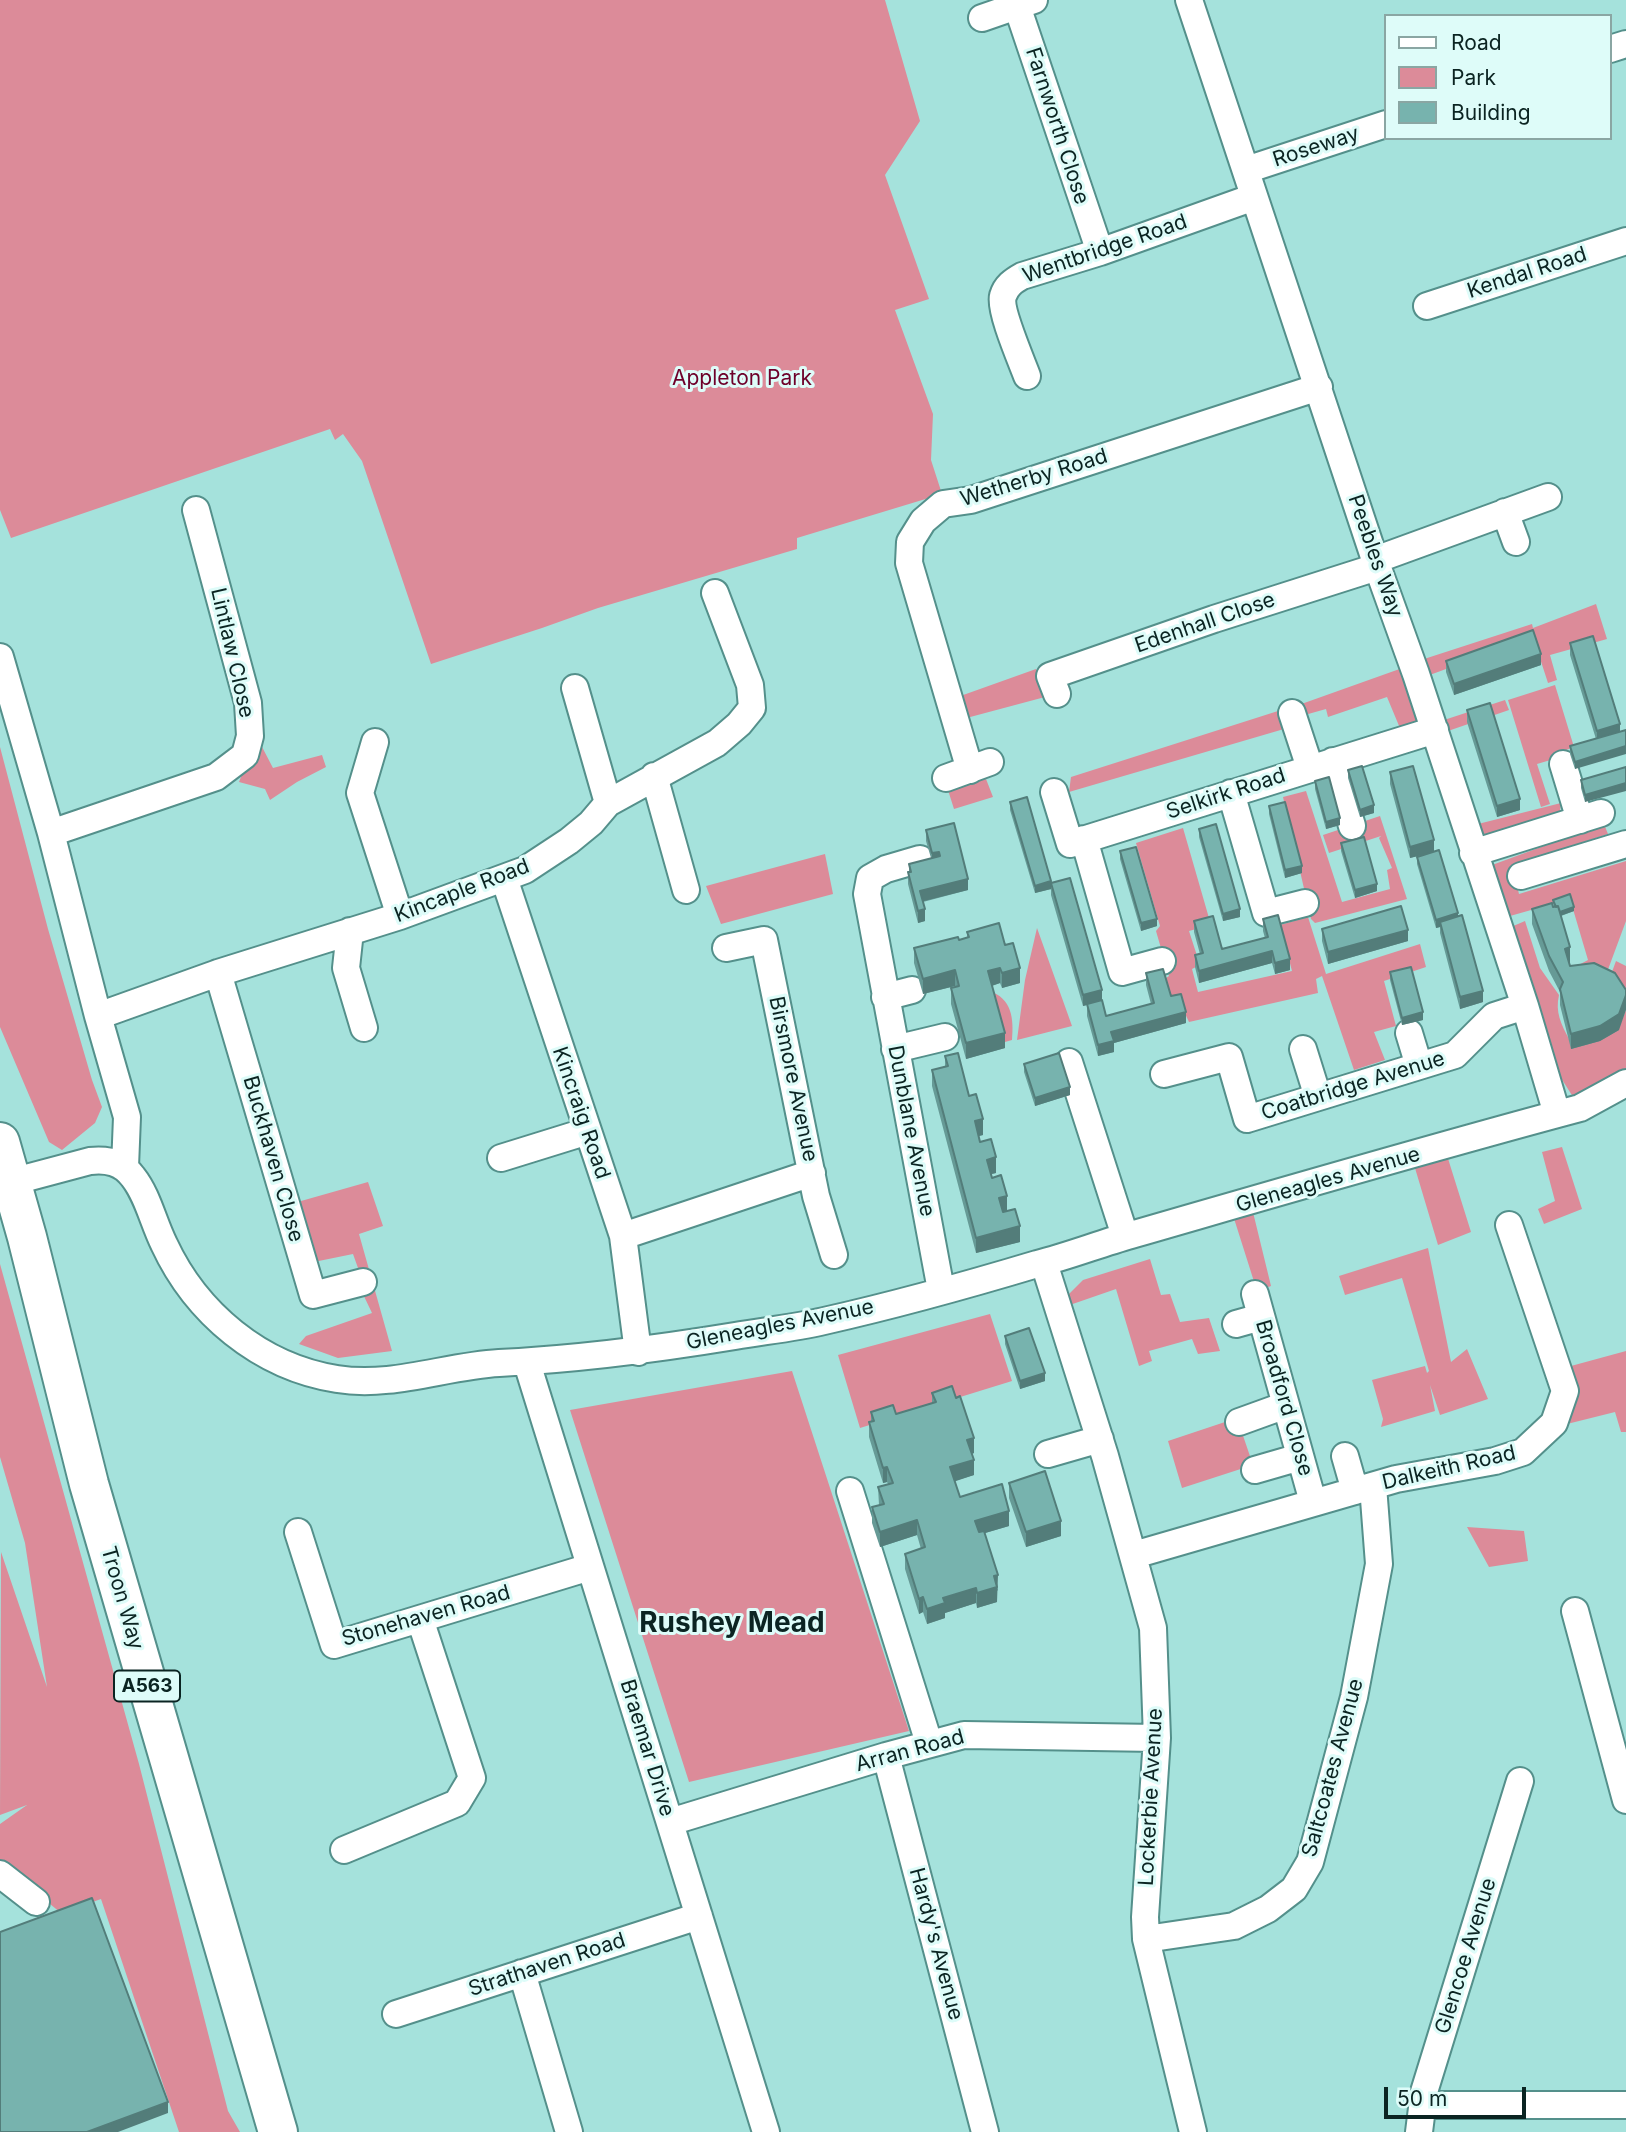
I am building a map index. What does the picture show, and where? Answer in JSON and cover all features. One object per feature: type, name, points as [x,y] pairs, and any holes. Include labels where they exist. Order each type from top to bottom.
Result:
[{"type":"highway","name":"Troon Way","points":[[0,1142],[6,1183],[27,1237],[89,1484],[278,2132]]},
{"type":"street","name":"Peebles Way","points":[[1189,0],[1376,563],[1435,730],[1525,1006],[1557,1114]]},
{"type":"street","points":[[982,18],[1022,2]]},
{"type":"street","name":"Farnworth Close","points":[[1022,2],[1100,252]]},
{"type":"street","name":"Roseway","points":[[1246,170],[1384,125]]},
{"type":"street","name":"Wentbridge Road","points":[[1027,376],[1002,304],[1007,287],[1022,276],[1100,252],[1254,197]]},
{"type":"street","name":"Kendal Road","points":[[1427,306],[1626,241]]},
{"type":"street","name":"Wetherby Road","points":[[969,770],[909,563],[910,542],[923,521],[943,504],[971,500],[1318,387]]},
{"type":"street","name":"Edenhall Close","points":[[1051,677],[1376,563],[1548,497]]},
{"type":"street","name":"Lintlaw Close","points":[[51,833],[216,776],[245,754],[250,736],[248,703],[196,510]]},
{"type":"street","points":[[1505,512],[1516,542]]},
{"type":"street","name":"Kincaple Road","points":[[98,1016],[218,973],[400,915],[525,870],[569,841],[591,823],[608,803],[717,743],[739,724],[752,708],[750,685],[728,603]]},
{"type":"street","points":[[0,657],[51,833],[127,1116],[125,1167],[114,1162],[90,1161],[6,1183]]},
{"type":"street","points":[[575,688],[608,803]]},
{"type":"street","points":[[1292,713],[1322,764],[1352,826]]},
{"type":"street","name":"Selkirk Road","points":[[1084,839],[1435,730]]},
{"type":"street","points":[[374,742],[360,793],[400,915]]},
{"type":"street","points":[[1474,853],[1604,814],[1563,764]]},
{"type":"street","points":[[654,776],[686,890]]},
{"type":"street","points":[[1054,792],[1070,844],[1084,839],[1122,972],[1163,961]]},
{"type":"street","points":[[1231,793],[1266,913],[1305,903]]},
{"type":"street","points":[[1521,876],[1626,844]]},
{"type":"street","name":"Dunblane Avenue","points":[[920,859],[886,869],[870,878],[867,894],[941,1290]]},
{"type":"street","name":"Kincraig Road","points":[[505,878],[623,1236],[638,1352]]},
{"type":"street","points":[[350,931],[346,968],[364,1028]]},
{"type":"street","name":"Birsmore Avenue","points":[[726,948],[764,940],[816,1196],[834,1255]]},
{"type":"street","name":"Buckhaven Close","points":[[218,973],[313,1295],[363,1282]]},
{"type":"street","points":[[883,984],[912,990]]},
{"type":"street","name":"Coatbridge Avenue","points":[[1164,1074],[1228,1057],[1247,1119],[1455,1055],[1494,1016],[1525,1006]]},
{"type":"street","points":[[1409,1033],[1419,1066]]},
{"type":"street","points":[[895,1049],[945,1037]]},
{"type":"street","points":[[1303,1049],[1318,1097]]},
{"type":"street","points":[[1069,1062],[1125,1237]]},
{"type":"street","name":"Gleneagles Avenue","points":[[125,1167],[135,1178],[180,1275],[205,1307],[234,1335],[267,1355],[302,1371],[340,1380],[405,1378],[496,1363],[527,1363],[638,1352],[821,1322],[1044,1263],[1125,1237],[1580,1108],[1626,1083]]},
{"type":"street","points":[[501,1158],[588,1131]]},
{"type":"street","points":[[623,1236],[812,1173]]},
{"type":"street","name":"Dalkeith Road","points":[[1134,1555],[1396,1479],[1495,1461],[1523,1452],[1554,1423],[1565,1391],[1508,1226]]},
{"type":"street","name":"Lockerbie Avenue","points":[[1044,1263],[1100,1439],[1153,1628],[1157,1738],[1145,1917],[1146,1939],[1193,2132]]},
{"type":"street","name":"Broadford Close","points":[[1236,1324],[1258,1306],[1313,1502]]},
{"type":"street","name":"Braemar Drive","points":[[527,1363],[766,2132]]},
{"type":"street","points":[[1239,1422],[1286,1405]]},
{"type":"street","points":[[1048,1454],[1100,1439]]},
{"type":"street","name":"Saltcoates Avenue","points":[[1146,1939],[1234,1926],[1268,1909],[1294,1889],[1310,1861],[1354,1697],[1379,1564],[1364,1488],[1345,1456]]},
{"type":"street","points":[[1255,1471],[1300,1457]]},
{"type":"street","points":[[850,1491],[929,1743]]},
{"type":"street","name":"Stonehaven Road","points":[[299,1532],[334,1645],[590,1567]]},
{"type":"street","points":[[1575,1611],[1626,1800]]},
{"type":"street","points":[[344,1850],[457,1803],[471,1778],[420,1619]]},
{"type":"street","name":"Arran Road","points":[[670,1822],[929,1743],[964,1735],[1157,1738]]},
{"type":"street","name":"Hardy's Avenue","points":[[886,1756],[985,2132]]},
{"type":"street","name":"Glencoe Avenue","points":[[1419,2132],[1424,2092],[1520,1781]]},
{"type":"street","points":[[0,1874],[36,1902]]},
{"type":"street","name":"Strathaven Road","points":[[396,2014],[699,1916]]},
{"type":"street","points":[[522,1973],[569,2132]]},
{"type":"street","points":[[1423,2105],[1626,2105]]},
{"type":"green space","name":"Appleton Park","points":[[0,0],[885,0],[920,121],[885,175],[929,299],[895,310],[933,414],[931,460],[942,494],[797,538],[797,549],[598,608],[431,664],[362,461],[343,434],[335,440],[330,429],[11,538],[0,510]]},
{"type":"green space","points":[[1596,604],[1607,639],[1550,655],[1557,680],[1548,683],[1533,637],[1427,676],[1421,660],[1532,624],[1533,628]]},
{"type":"green space","points":[[1408,666],[1426,724],[1402,733],[1387,697],[1328,717],[1326,709],[1294,718],[1293,707]]},
{"type":"green space","points":[[1036,669],[1045,697],[959,720],[952,699]]},
{"type":"green space","points":[[1555,685],[1574,747],[1566,750],[1564,756],[1537,764],[1550,804],[1541,807],[1508,700]]},
{"type":"green space","points":[[1505,700],[1509,710],[1445,732],[1441,721]]},
{"type":"green space","points":[[1278,711],[1284,729],[1069,792],[1071,777]]},
{"type":"green space","points":[[254,744],[261,745],[273,768],[322,755],[326,767],[270,800],[265,789],[239,782]]},
{"type":"green space","points":[[0,747],[48,929],[102,1107],[95,1123],[62,1150],[49,1142],[0,1027]]},
{"type":"green space","points":[[986,779],[993,797],[954,809],[947,787]]},
{"type":"green space","points":[[1306,791],[1342,902],[1390,889],[1387,870],[1392,868],[1379,838],[1381,836],[1329,853],[1323,835],[1380,816],[1407,899],[1315,923],[1311,919],[1283,797]]},
{"type":"green space","points":[[1561,803],[1559,817],[1485,839],[1474,833],[1478,824]]},
{"type":"green space","points":[[1604,824],[1608,834],[1512,865],[1519,894],[1626,861],[1626,921],[1603,983],[1571,969],[1588,960],[1570,899],[1510,916],[1492,865]]},
{"type":"green space","points":[[1183,828],[1211,925],[1189,931],[1200,965],[1192,969],[1198,992],[1292,971],[1280,925],[1308,917],[1326,974],[1420,944],[1426,967],[1384,981],[1396,1026],[1374,1032],[1385,1060],[1354,1070],[1322,976],[1316,979],[1318,993],[1189,1022],[1181,1005],[1171,1008],[1163,980],[1169,976],[1156,931],[1160,926],[1136,843]]},
{"type":"green space","points":[[825,854],[833,894],[721,924],[706,886]]},
{"type":"green space","points":[[1525,921],[1540,968],[1559,995],[1560,1018],[1569,1039],[1618,1030],[1626,1010],[1626,1083],[1580,1108],[1556,1070],[1511,927]]},
{"type":"green space","points":[[1037,928],[1072,1026],[1017,1040],[1025,980]]},
{"type":"green space","points":[[1616,961],[1626,966],[1626,1006],[1609,980]]},
{"type":"green space","points":[[989,991],[1003,999],[1010,1010],[1012,1040],[1005,1042]]},
{"type":"green space","points":[[1562,1147],[1582,1209],[1544,1224],[1538,1209],[1555,1201],[1542,1152]]},
{"type":"green space","points":[[1445,1149],[1471,1232],[1438,1245],[1412,1158]]},
{"type":"green space","points":[[368,1182],[383,1226],[359,1234],[392,1351],[338,1358],[299,1344],[306,1336],[372,1313],[361,1290],[363,1282],[353,1254],[304,1264],[287,1205]]},
{"type":"green space","points":[[1251,1204],[1271,1286],[1257,1291],[1231,1209]]},
{"type":"green space","points":[[1428,1248],[1451,1362],[1467,1349],[1488,1399],[1440,1415],[1430,1385],[1435,1411],[1381,1427],[1383,1419],[1372,1380],[1425,1366],[1427,1373],[1429,1371],[1402,1278],[1345,1295],[1339,1276]]},
{"type":"green space","points":[[1150,1259],[1161,1295],[1170,1294],[1180,1322],[1209,1318],[1220,1351],[1198,1354],[1192,1339],[1149,1351],[1152,1361],[1139,1366],[1116,1289],[1064,1307],[1063,1300],[1083,1280]]},
{"type":"green space","points":[[0,1264],[139,1764],[228,2111],[240,2132],[179,2132],[101,1899],[61,1913],[0,1863],[0,1824],[27,1805],[0,1815],[1,1552],[47,1687],[25,1543],[0,1457]]},
{"type":"green space","points":[[990,1314],[1012,1381],[860,1428],[838,1355]]},
{"type":"green space","points":[[1626,1351],[1626,1432],[1621,1432],[1615,1412],[1567,1424],[1560,1369]]},
{"type":"green space","points":[[792,1371],[909,1731],[689,1782],[570,1410]]},
{"type":"green space","points":[[1237,1418],[1253,1465],[1182,1488],[1168,1441]]},
{"type":"green space","points":[[1467,1527],[1524,1531],[1528,1561],[1489,1567]]},
{"type":"building","points":[[1533,630],[1541,654],[1454,684],[1446,661]]},
{"type":"building","points":[[1593,636],[1620,724],[1597,731],[1570,643]]},
{"type":"building","points":[[1490,703],[1520,799],[1497,806],[1467,710]]},
{"type":"building","points":[[1626,730],[1626,746],[1575,762],[1570,746]]},
{"type":"building","points":[[1362,766],[1374,805],[1360,810],[1348,770]]},
{"type":"building","points":[[1413,766],[1434,840],[1410,847],[1390,772]]},
{"type":"building","points":[[1626,767],[1626,783],[1585,795],[1581,780]]},
{"type":"building","points":[[1329,777],[1340,818],[1326,822],[1315,781]]},
{"type":"building","points":[[1027,797],[1051,881],[1035,886],[1010,802]]},
{"type":"building","points":[[1285,802],[1302,866],[1285,870],[1269,806]]},
{"type":"building","points":[[954,823],[968,879],[920,891],[925,909],[918,911],[908,872],[911,872],[909,864],[940,856],[939,852],[932,853],[926,830]]},
{"type":"building","points":[[1216,824],[1240,909],[1223,914],[1199,829]]},
{"type":"building","points":[[1364,837],[1377,884],[1355,890],[1341,843]]},
{"type":"building","points":[[1136,847],[1157,919],[1141,923],[1120,851]]},
{"type":"building","points":[[1439,850],[1458,913],[1436,920],[1417,857]]},
{"type":"building","points":[[1070,878],[1102,990],[1083,995],[1051,883]]},
{"type":"building","points":[[1570,894],[1574,907],[1560,912],[1553,900]]},
{"type":"building","points":[[1552,903],[1553,907],[1558,906],[1570,947],[1565,949],[1570,966],[1594,963],[1615,973],[1626,990],[1619,1014],[1600,1026],[1571,1034],[1560,989],[1563,982],[1549,956],[1532,909]]},
{"type":"building","points":[[1401,906],[1408,930],[1328,952],[1322,929]]},
{"type":"building","points":[[1278,915],[1290,959],[1275,963],[1272,951],[1199,971],[1195,955],[1203,953],[1194,921],[1213,916],[1222,949],[1268,937],[1263,919]]},
{"type":"building","points":[[1462,915],[1483,991],[1460,997],[1440,922]]},
{"type":"building","points":[[999,923],[1005,945],[1013,943],[1020,968],[1002,973],[1000,968],[988,971],[1005,1033],[966,1043],[951,988],[959,986],[955,970],[923,979],[914,948],[958,937],[959,940],[969,937],[967,932]]},
{"type":"building","points":[[1411,967],[1423,1012],[1402,1018],[1390,972]]},
{"type":"building","points":[[1163,969],[1171,996],[1181,994],[1186,1012],[1111,1032],[1114,1041],[1098,1045],[1087,1004],[1102,1000],[1106,1016],[1154,1003],[1146,973]]},
{"type":"building","points":[[958,1053],[969,1096],[976,1094],[983,1119],[975,1121],[980,1142],[991,1139],[996,1157],[987,1160],[992,1178],[1001,1175],[1007,1196],[999,1198],[1003,1212],[1015,1209],[1020,1226],[976,1238],[932,1070],[948,1066],[945,1056]]},
{"type":"building","points":[[1059,1053],[1070,1087],[1035,1098],[1024,1064]]},
{"type":"building","points":[[1029,1328],[1045,1373],[1020,1381],[1005,1336]]},
{"type":"building","points":[[952,1386],[956,1398],[960,1396],[974,1438],[967,1440],[974,1460],[950,1467],[960,1497],[1002,1484],[1009,1511],[975,1521],[979,1532],[984,1531],[998,1575],[994,1576],[997,1587],[977,1593],[976,1588],[943,1598],[945,1603],[927,1609],[923,1597],[919,1599],[905,1554],[925,1547],[917,1520],[880,1532],[872,1507],[884,1504],[878,1487],[893,1483],[887,1467],[883,1468],[869,1422],[874,1421],[871,1412],[893,1405],[896,1414],[936,1402],[932,1393]]},
{"type":"building","points":[[1045,1471],[1061,1521],[1026,1532],[1009,1483]]},
{"type":"building","points":[[92,1898],[168,2102],[87,2132],[0,2132],[0,1932]]},
{"type":"district","name":"Rushey Mead","points":[[732,1624]]}]
